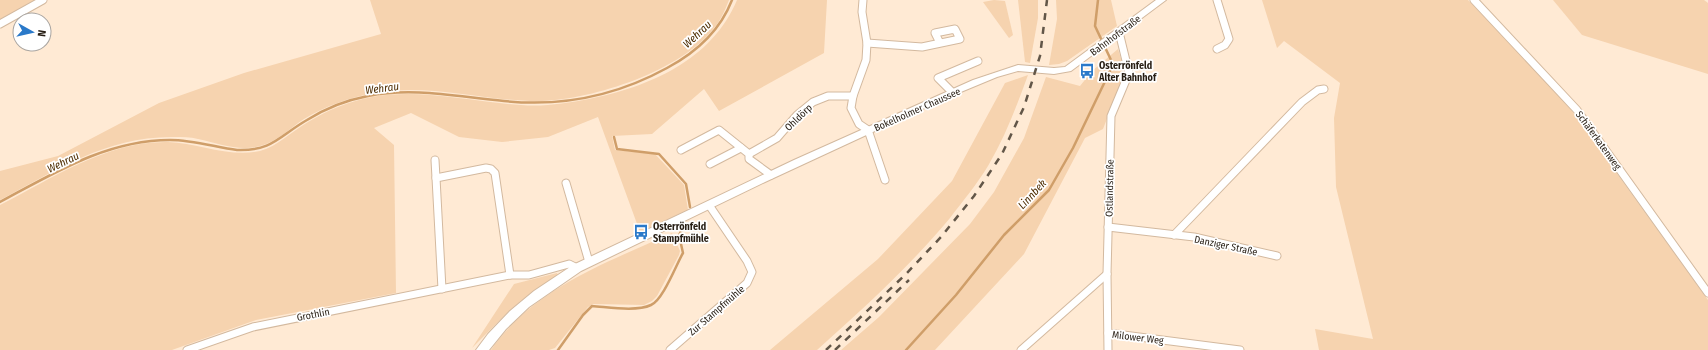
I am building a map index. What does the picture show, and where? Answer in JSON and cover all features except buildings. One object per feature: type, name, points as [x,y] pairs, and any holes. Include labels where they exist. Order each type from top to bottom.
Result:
[{"type":"main road","name":"Bahnhofstraße","points":[[1068,70],[1162,0]]},
{"type":"main road","name":"Bokelholmer Chaussee","points":[[482,350],[500,327],[516,311],[545,288],[577,268],[771,175],[868,130],[1013,69],[1023,68],[1051,72],[1068,70]]},
{"type":"street","points":[[0,24],[43,0]]},
{"type":"street","points":[[863,0],[862,12],[867,43],[866,60],[853,96],[851,108],[859,124],[868,130],[885,180]]},
{"type":"street","points":[[1217,0],[1229,38],[1225,45],[1218,49]]},
{"type":"street","name":"Schäferkatenweg","points":[[1474,0],[1577,110],[1708,293]]},
{"type":"street","name":"Ostlandstraße","points":[[1108,350],[1107,274],[1111,116],[1129,74],[1119,32]]},
{"type":"street","points":[[867,43],[922,47],[940,43]]},
{"type":"street","points":[[953,93],[938,78],[978,62]]},
{"type":"street","points":[[1174,235],[1302,102],[1321,89]]},
{"type":"street","name":"Ohldörp","points":[[749,154],[776,138],[797,115],[813,102],[828,96],[853,96]]},
{"type":"street","points":[[681,150],[720,130],[749,154],[749,159],[771,175]]},
{"type":"street","points":[[710,164],[741,148]]},
{"type":"street","points":[[435,160],[442,289]]},
{"type":"street","points":[[436,178],[486,168],[491,169],[495,173],[510,275]]},
{"type":"street","points":[[566,183],[594,260]]},
{"type":"street","name":"Zur Stampfmühle","points":[[670,350],[747,283],[752,272],[709,205]]},
{"type":"street","name":"Danziger Straße","points":[[1108,227],[1194,237],[1277,256]]},
{"type":"street","name":"Grothlin","points":[[187,350],[260,325],[510,275],[529,275],[568,264],[577,268]]},
{"type":"street","points":[[1021,350],[1107,274]]},
{"type":"street","name":"Milower Weg","points":[[1108,332],[1240,350]]},
{"type":"shaded area","points":[[0,0],[36,0],[12,12],[0,20]]},
{"type":"shaded area","points":[[370,0],[729,0],[719,22],[714,28],[699,43],[681,57],[635,80],[586,95],[542,101],[521,101],[438,91],[417,90],[375,93],[356,97],[321,110],[304,119],[272,141],[252,148],[221,145],[195,138],[183,137],[150,138],[127,142],[83,157],[0,200],[0,171],[58,156],[159,103],[244,73],[381,34]]},
{"type":"shaded area","points":[[737,0],[827,0],[824,53],[719,111],[704,89],[652,134],[612,136],[615,150],[655,154],[684,185],[688,210],[640,232],[598,117],[548,137],[502,142],[459,137],[411,113],[374,128],[394,145],[396,293],[256,320],[172,350],[0,350],[0,205],[81,163],[102,154],[145,143],[179,143],[237,153],[260,151],[273,146],[302,126],[339,106],[372,97],[409,94],[446,96],[521,105],[538,105],[572,102],[612,94],[656,78],[676,68],[695,55],[712,39],[726,21]]},
{"type":"shaded area","points":[[994,0],[1005,1],[1013,35],[1009,38],[983,2]]},
{"type":"shaded area","points":[[1018,0],[1038,0],[1038,18],[1030,63],[1025,62]]},
{"type":"shaded area","points":[[1056,0],[1111,0],[1117,26],[1067,61],[1049,65],[1057,19]]},
{"type":"shaded area","points":[[1262,0],[1468,0],[1557,93],[1572,111],[1708,300],[1708,350],[1319,350],[1315,329],[1373,339],[1336,187],[1334,118],[1340,83],[1284,41],[1277,48]]},
{"type":"shaded area","points":[[1553,0],[1704,0],[1708,3],[1708,74],[1582,35]]},
{"type":"shaded area","points":[[1118,49],[1125,72],[1103,129],[1085,138],[1024,254],[935,350],[841,350],[879,317],[970,224],[994,192],[1024,138],[1046,77],[1080,86],[1092,71]]},
{"type":"shaded area","points":[[1028,75],[1010,122],[988,166],[975,186],[935,236],[903,270],[817,350],[770,350],[878,259],[952,181],[1005,83]]},
{"type":"shaded area","points":[[672,233],[680,251],[679,255],[657,296],[652,301],[644,305],[593,304],[588,307],[555,348],[549,350],[491,350],[508,328],[528,310],[550,294],[597,267]]},
{"type":"shaded area","points":[[557,273],[558,275],[532,292],[508,312],[472,348],[514,284]]},
{"type":"waterway","name":"Wehrau","points":[[0,202],[40,180],[82,160],[103,152],[147,141],[179,140],[237,150],[259,148],[268,145],[297,126],[329,108],[344,102],[368,96],[402,92],[453,95],[504,101],[546,102],[567,101],[608,92],[648,78],[677,62],[697,48],[721,22],[732,0]]},
{"type":"waterway","name":"Linnbek","points":[[906,350],[956,295],[1004,235],[1049,190],[1073,148],[1110,71],[1111,60],[1095,26],[1098,0]]},
{"type":"waterway","points":[[614,137],[617,149],[659,154],[686,184],[690,207]]},
{"type":"waterway","points":[[558,350],[583,315],[592,306],[638,308],[645,307],[656,302],[665,290],[683,253],[679,235],[683,228]]},
{"type":"railway","points":[[826,350],[905,275],[941,237],[974,196],[1002,154],[1024,107],[1040,56],[1047,0]]},
{"type":"railway","points":[[835,350],[909,280]]},
{"type":"place","name":"Osterrönfeld Alter Bahnhof","points":[[1087,71]]},
{"type":"place","name":"Osterrönfeld Stampfmühle","points":[[641,232]]}]
